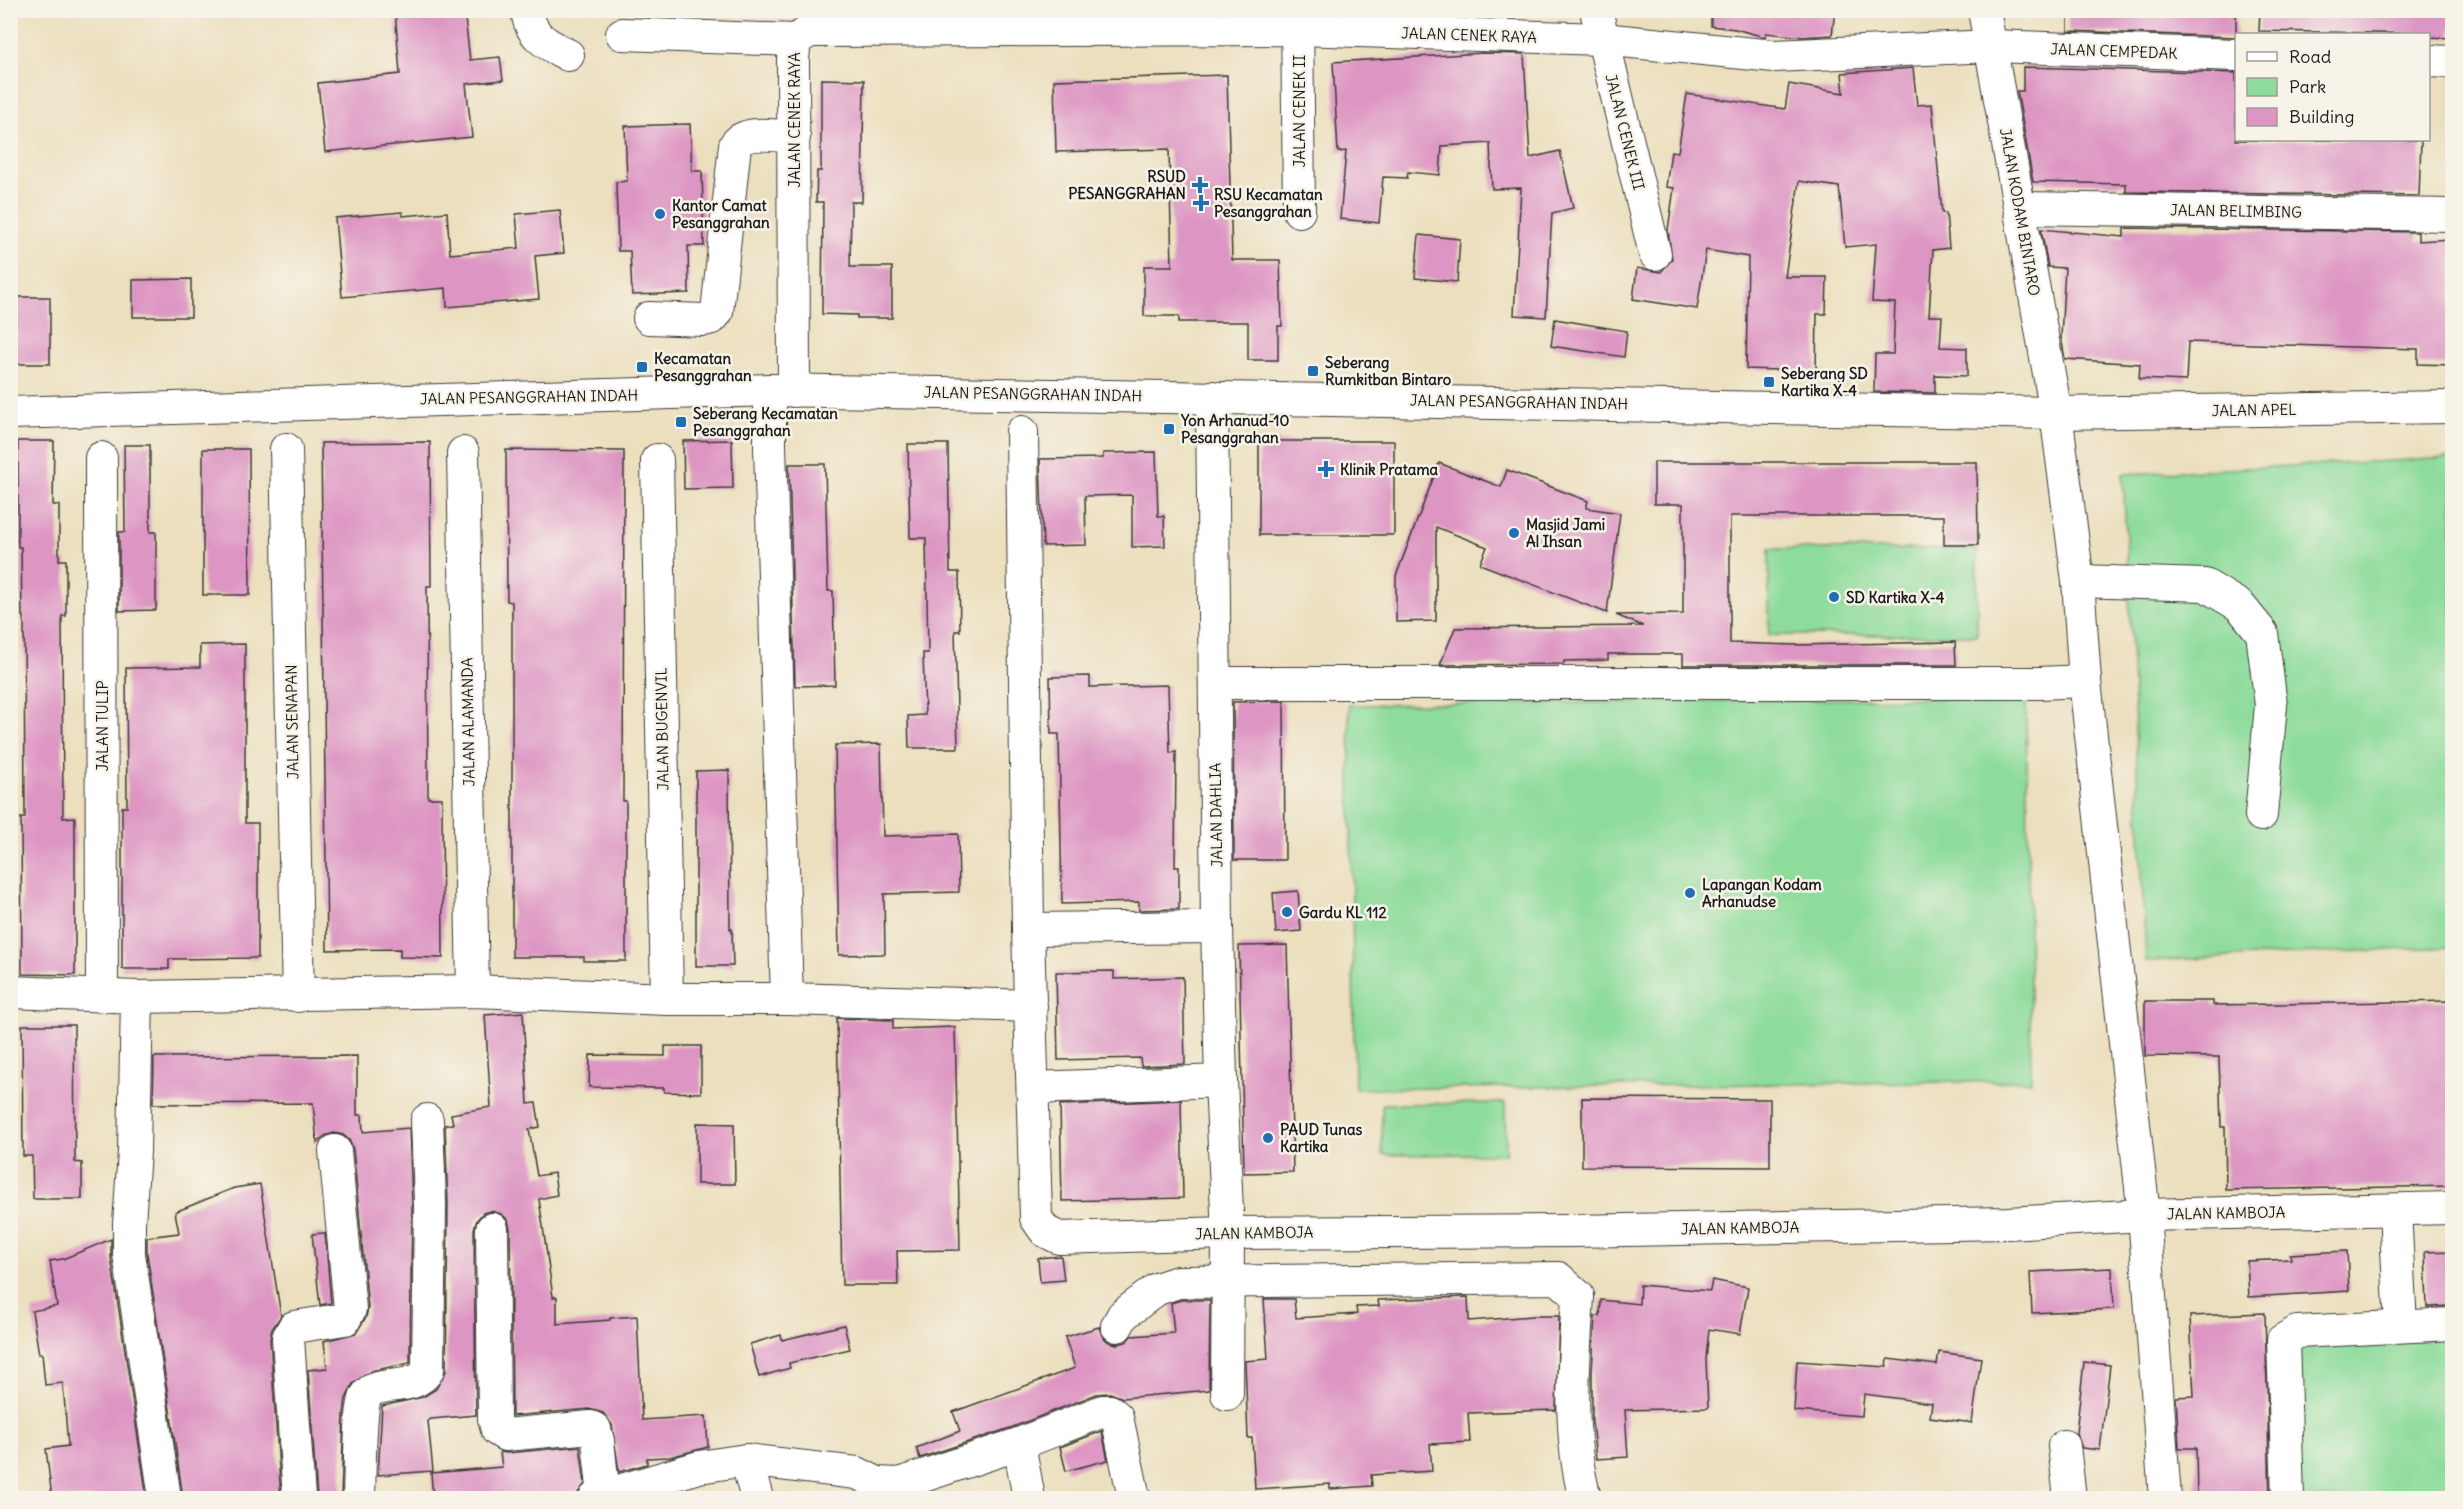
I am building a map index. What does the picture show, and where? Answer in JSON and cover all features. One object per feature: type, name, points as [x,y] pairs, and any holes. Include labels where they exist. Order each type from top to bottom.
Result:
[{"type":"street","points":[[527,10],[532,30],[540,40],[568,55]]},
{"type":"street","name":"JALAN KODAM BINTARO","points":[[1984,10],[2056,412],[2078,581],[2085,681],[2144,1215],[2165,1498]]},
{"type":"street","name":"JALAN CENEK RAYA","points":[[787,999],[770,446],[782,391],[794,137],[793,59],[795,40],[810,32],[1298,20],[1599,25],[1774,56],[1991,46]]},
{"type":"street","name":"JALAN CENEK II","points":[[1298,20],[1299,211]]},
{"type":"street","name":"JALAN CENEK III","points":[[1599,25],[1655,254]]},
{"type":"street","points":[[622,34],[795,40]]},
{"type":"street","name":"JALAN CEMPEDAK","points":[[1991,46],[2235,55]]},
{"type":"street","points":[[2430,61],[2452,62]]},
{"type":"street","points":[[649,318],[705,320],[712,318],[717,312],[735,145],[739,139],[747,136],[794,137]]},
{"type":"street","name":"JALAN BELIMBING","points":[[2020,208],[2452,215]]},
{"type":"street","name":"JALAN PESANGGRAHAN INDAH","points":[[10,412],[782,391],[2056,412]]},
{"type":"street","name":"JALAN DAHLIA","points":[[1212,397],[1217,927],[1228,1233],[1227,1394]]},
{"type":"street","name":"JALAN APEL","points":[[2056,412],[2452,407]]},
{"type":"street","points":[[1022,432],[1028,929],[1034,1088],[1221,1080]]},
{"type":"street","name":"JALAN SENAPAN","points":[[286,449],[298,996]]},
{"type":"street","name":"JALAN ALAMANDA","points":[[463,453],[473,991]]},
{"type":"street","name":"JALAN TULIP","points":[[101,458],[102,994]]},
{"type":"street","name":"JALAN BUGENVIL","points":[[657,460],[667,999]]},
{"type":"street","points":[[2078,581],[2205,585],[2240,606],[2262,633],[2271,705],[2261,815]]},
{"type":"street","points":[[1215,683],[2039,683],[2085,681]]},
{"type":"street","points":[[1028,929],[1217,927]]},
{"type":"street","points":[[10,992],[137,997],[298,996],[473,991],[667,999],[787,999],[1031,1006]]},
{"type":"street","points":[[137,997],[134,1152],[129,1254],[165,1498]]},
{"type":"street","name":"JALAN KAMBOJA","points":[[1034,1088],[1036,1218],[1045,1232],[1059,1238],[1228,1233],[1631,1230],[2008,1223],[2144,1215],[2452,1208]]},
{"type":"street","points":[[359,1498],[367,1396],[372,1390],[417,1382],[425,1376],[428,1370],[430,1203],[427,1120]]},
{"type":"street","points":[[298,1498],[288,1338],[294,1327],[345,1319],[350,1309],[335,1151]]},
{"type":"street","points":[[2395,1210],[2401,1326]]},
{"type":"street","points":[[492,1229],[494,1419],[497,1430],[505,1435],[591,1427],[595,1429],[599,1497],[699,1467],[746,1460],[860,1486],[877,1483],[899,1484],[1019,1444],[1103,1411],[1110,1411],[1117,1417],[1134,1498]]},
{"type":"street","points":[[1117,1326],[1123,1315],[1132,1307],[1167,1284],[1178,1282],[1558,1278],[1578,1296],[1572,1414],[1579,1478],[1585,1498]]},
{"type":"street","points":[[2288,1498],[2283,1340],[2297,1332],[2452,1324]]},
{"type":"street","points":[[1019,1444],[1029,1498]]},
{"type":"street","points":[[2064,1446],[2070,1498]]},
{"type":"street","points":[[746,1460],[757,1498]]},
{"type":"green space","points":[[2452,458],[2452,947],[2146,961],[2123,474]]},
{"type":"green space","points":[[1769,549],[1977,549],[1977,635],[1769,635]]},
{"type":"green space","name":"Lapangan Kodam Arhanudse","points":[[2026,697],[2031,1081],[1355,1089],[1349,705]]},
{"type":"green space","points":[[1505,1103],[1506,1154],[1382,1155],[1382,1104]]},
{"type":"green space","points":[[2452,1338],[2452,1498],[2295,1498],[2288,1344]]},
{"type":"building","points":[[395,10],[464,10],[470,60],[500,57],[503,80],[466,84],[472,137],[325,152],[318,83],[400,74]]},
{"type":"building","points":[[1711,10],[1835,10],[1832,35],[1803,37],[1766,33],[1765,37],[1735,29],[1711,26]]},
{"type":"building","points":[[2068,10],[2236,10],[2235,37],[2068,31]]},
{"type":"building","points":[[2260,10],[2451,10],[2451,38],[2430,37],[2430,33],[2259,31]]},
{"type":"building","points":[[1483,53],[1524,54],[1530,158],[1560,151],[1573,208],[1552,213],[1546,317],[1514,315],[1521,188],[1492,189],[1490,143],[1442,146],[1440,175],[1408,172],[1407,178],[1383,177],[1379,223],[1340,219],[1346,151],[1338,152],[1333,62]]},
{"type":"building","points":[[2023,67],[2235,73],[2235,141],[2421,141],[2419,196],[2126,192],[2126,184],[2033,182],[2017,91],[2023,91]]},
{"type":"building","points":[[1913,68],[1917,105],[1932,104],[1942,213],[1946,213],[1949,248],[1933,250],[1929,316],[1942,316],[1940,347],[1967,348],[1967,376],[1935,375],[1935,393],[1874,392],[1875,354],[1893,354],[1895,303],[1872,302],[1876,244],[1845,247],[1839,187],[1799,181],[1785,277],[1827,277],[1826,314],[1817,314],[1816,371],[1746,369],[1748,257],[1706,250],[1697,309],[1633,299],[1637,268],[1661,272],[1672,259],[1668,230],[1674,188],[1666,187],[1671,151],[1678,152],[1687,94],[1785,109],[1789,84],[1844,93],[1842,73]]},
{"type":"building","name":"RSU Kecamatan Pesanggrahan","points":[[1227,75],[1232,260],[1280,260],[1282,326],[1278,326],[1278,360],[1248,360],[1248,322],[1179,322],[1179,316],[1144,316],[1144,266],[1172,266],[1169,149],[1056,152],[1054,80]]},
{"type":"building","points":[[821,79],[864,80],[862,202],[851,202],[850,267],[892,267],[892,318],[857,318],[857,315],[822,314],[823,202],[816,202],[817,171],[821,171]]},
{"type":"building","name":"Kantor Camat Pesanggrahan","points":[[690,124],[692,171],[702,171],[704,246],[688,246],[689,293],[632,295],[630,251],[618,251],[616,182],[627,181],[625,126]]},
{"type":"building","points":[[560,210],[564,253],[535,256],[539,299],[447,307],[446,288],[342,297],[335,218],[402,212],[403,216],[447,212],[450,254],[519,248],[516,214]]},
{"type":"building","points":[[2124,228],[2418,232],[2418,241],[2452,239],[2452,365],[2418,364],[2418,349],[2188,342],[2186,381],[2139,379],[2140,364],[2065,359],[2061,337],[2065,268],[2048,267],[2041,229],[2124,237]]},
{"type":"building","points":[[1419,235],[1460,239],[1457,282],[1415,278]]},
{"type":"building","points":[[191,279],[191,317],[133,317],[133,280]]},
{"type":"building","points":[[10,297],[50,297],[50,364],[10,364]]},
{"type":"building","points":[[1555,319],[1627,331],[1624,357],[1551,346]]},
{"type":"building","points":[[732,440],[733,488],[684,489],[683,441]]},
{"type":"building","points":[[18,441],[54,441],[53,505],[59,505],[59,560],[66,560],[66,616],[62,616],[63,818],[75,817],[75,975],[22,974],[21,818],[25,818],[24,616],[22,616],[21,547],[18,547]]},
{"type":"building","name":"Klinik Pratama","points":[[1259,441],[1394,441],[1394,535],[1259,535]]},
{"type":"building","points":[[430,442],[431,586],[427,586],[428,798],[442,798],[443,958],[400,957],[400,949],[327,950],[321,443]]},
{"type":"building","points":[[908,444],[948,444],[950,572],[959,572],[960,631],[955,631],[958,748],[909,748],[908,716],[925,715],[923,653],[928,653],[926,538],[910,538]]},
{"type":"building","points":[[124,445],[150,445],[150,532],[156,532],[156,610],[119,611],[119,532],[125,532]]},
{"type":"building","points":[[203,449],[249,449],[250,595],[203,595]]},
{"type":"building","points":[[506,450],[624,451],[623,801],[626,801],[626,961],[584,961],[584,957],[512,957],[512,602],[507,601]]},
{"type":"building","points":[[1156,452],[1158,516],[1164,516],[1165,546],[1132,547],[1132,495],[1085,496],[1086,545],[1043,546],[1040,459],[1103,458],[1103,453]]},
{"type":"building","points":[[1654,462],[1977,462],[1978,545],[1944,545],[1944,516],[1730,516],[1730,643],[1794,645],[1955,642],[1956,665],[1683,665],[1683,654],[1608,654],[1608,660],[1564,661],[1564,664],[1440,665],[1455,628],[1643,626],[1616,615],[1683,614],[1683,504],[1654,504]]},
{"type":"building","name":"Masjid Jami Al Ihsan","points":[[1439,463],[1501,487],[1507,470],[1588,501],[1586,508],[1620,513],[1607,613],[1480,564],[1487,547],[1436,527],[1436,621],[1396,622],[1396,576]]},
{"type":"building","points":[[789,464],[825,464],[828,591],[833,591],[835,685],[795,686]]},
{"type":"building","points":[[245,644],[245,823],[258,823],[258,958],[169,959],[169,969],[122,969],[122,807],[127,807],[126,668],[200,667],[200,645]]},
{"type":"building","points":[[1090,676],[1090,687],[1168,685],[1170,753],[1176,752],[1175,867],[1179,867],[1179,909],[1139,910],[1139,902],[1062,904],[1059,734],[1051,734],[1050,677]]},
{"type":"building","points":[[1284,701],[1285,860],[1234,860],[1233,702]]},
{"type":"building","points":[[881,744],[883,836],[958,834],[959,892],[884,894],[885,954],[839,955],[835,745]]},
{"type":"building","points":[[729,770],[730,929],[732,929],[733,966],[696,966],[696,771]]},
{"type":"building","name":"Gardu KL 112","points":[[1298,891],[1301,931],[1276,933],[1273,893]]},
{"type":"building","points":[[1287,945],[1293,1172],[1244,1173],[1239,946]]},
{"type":"building","points":[[1114,971],[1114,979],[1183,977],[1185,1064],[1141,1066],[1140,1058],[1058,1060],[1056,972]]},
{"type":"building","points":[[2145,1001],[2213,1001],[2213,1005],[2452,1001],[2452,1186],[2226,1190],[2225,1127],[2221,1127],[2219,1057],[2145,1056]]},
{"type":"building","points":[[523,1012],[528,1104],[536,1103],[540,1127],[529,1129],[537,1176],[554,1173],[557,1195],[539,1199],[553,1297],[557,1297],[557,1324],[637,1316],[642,1420],[706,1416],[708,1447],[670,1457],[647,1458],[647,1464],[619,1472],[612,1425],[603,1413],[589,1409],[512,1416],[510,1229],[508,1220],[501,1214],[491,1211],[483,1213],[474,1229],[476,1415],[428,1421],[433,1471],[378,1475],[382,1406],[423,1397],[436,1389],[446,1371],[448,1203],[445,1125],[453,1124],[451,1114],[491,1107],[485,1015]]},
{"type":"building","points":[[837,1018],[893,1020],[893,1029],[955,1027],[960,1250],[897,1251],[898,1285],[842,1285]]},
{"type":"building","points":[[22,1025],[74,1025],[75,1162],[82,1163],[82,1199],[33,1199],[32,1156],[23,1156]]},
{"type":"building","points":[[665,1046],[701,1046],[701,1093],[664,1092],[664,1088],[589,1087],[590,1055],[665,1056]]},
{"type":"building","points":[[357,1056],[357,1115],[362,1115],[363,1132],[409,1128],[412,1203],[410,1363],[371,1371],[353,1384],[346,1399],[344,1414],[341,1498],[317,1498],[308,1370],[327,1368],[324,1341],[356,1333],[366,1317],[368,1308],[353,1149],[349,1140],[343,1135],[334,1133],[325,1136],[317,1143],[313,1103],[153,1104],[154,1057]]},
{"type":"building","points":[[1582,1098],[1770,1099],[1770,1167],[1582,1166]]},
{"type":"building","points":[[1181,1100],[1183,1198],[1062,1201],[1060,1105]]},
{"type":"building","points":[[697,1123],[734,1124],[735,1184],[697,1184]]},
{"type":"building","points":[[260,1184],[281,1316],[272,1329],[270,1339],[281,1498],[183,1498],[147,1253],[147,1237],[179,1233],[175,1212],[234,1188]]},
{"type":"building","points":[[325,1233],[331,1303],[320,1305],[312,1234]]},
{"type":"building","points":[[111,1239],[111,1257],[147,1498],[52,1498],[46,1449],[68,1446],[63,1383],[45,1385],[42,1353],[39,1354],[32,1311],[57,1306],[50,1261],[63,1259]]},
{"type":"building","points":[[2347,1251],[2349,1291],[2249,1297],[2247,1261],[2291,1259],[2290,1254]]},
{"type":"building","points":[[2452,1251],[2452,1306],[2427,1307],[2425,1252]]},
{"type":"building","points":[[1061,1256],[1064,1280],[1040,1282],[1038,1258]]},
{"type":"building","points":[[2112,1268],[2114,1309],[2032,1313],[2030,1272]]},
{"type":"building","points":[[1712,1280],[1748,1287],[1740,1334],[1709,1329],[1706,1359],[1708,1408],[1625,1410],[1628,1457],[1596,1459],[1592,1422],[1592,1372],[1595,1316],[1600,1316],[1601,1300],[1639,1304],[1640,1285],[1710,1291]]},
{"type":"building","points":[[1468,1297],[1469,1321],[1559,1316],[1556,1410],[1468,1413],[1470,1442],[1430,1444],[1432,1471],[1371,1475],[1372,1486],[1330,1489],[1330,1484],[1255,1489],[1252,1438],[1248,1438],[1245,1361],[1268,1359],[1264,1299],[1294,1299],[1296,1318],[1357,1314],[1356,1307],[1379,1306],[1378,1300]]},
{"type":"building","points":[[1181,1300],[1210,1300],[1209,1390],[1123,1398],[1110,1393],[1097,1394],[1013,1427],[920,1458],[916,1448],[960,1431],[953,1412],[1075,1368],[1065,1337],[1099,1327],[1102,1336],[1109,1342],[1117,1344],[1126,1342],[1131,1336],[1174,1333],[1171,1303]]},
{"type":"building","points":[[2265,1313],[2270,1498],[2197,1498],[2196,1448],[2179,1448],[2176,1397],[2194,1396],[2190,1316]]},
{"type":"building","points":[[844,1325],[850,1349],[789,1363],[790,1368],[759,1377],[750,1344],[781,1335],[782,1340]]},
{"type":"building","points":[[1939,1352],[1981,1358],[1972,1423],[1930,1417],[1932,1403],[1864,1394],[1862,1416],[1794,1411],[1797,1361],[1887,1367],[1888,1359],[1937,1365]]},
{"type":"building","points":[[2084,1362],[2110,1365],[2100,1450],[2082,1448],[2076,1433]]},
{"type":"building","points":[[1102,1431],[1108,1460],[1066,1471],[1060,1447]]},
{"type":"building","points":[[580,1446],[585,1484],[578,1493],[578,1498],[433,1498],[431,1473],[502,1467],[500,1452]]},
{"type":"place","name":"RSUD PESANGGRAHAN","points":[[1200,185]]},
{"type":"place","name":"RSU Kecamatan Pesanggrahan","points":[[1201,203]]},
{"type":"place","name":"Kantor Camat Pesanggrahan","points":[[660,214]]},
{"type":"place","name":"Kecamatan Pesanggrahan","points":[[642,367]]},
{"type":"place","name":"Seberang Rumkitban Bintaro","points":[[1313,371]]},
{"type":"place","name":"Seberang SD Kartika X-4","points":[[1769,382]]},
{"type":"place","name":"Seberang Kecamatan Pesanggrahan","points":[[681,422]]},
{"type":"place","name":"Yon Arhanud-10 Pesanggrahan","points":[[1169,429]]},
{"type":"place","name":"Klinik Pratama","points":[[1326,469]]},
{"type":"place","name":"Masjid Jami Al Ihsan","points":[[1514,533]]},
{"type":"place","name":"SD Kartika X-4","points":[[1834,597]]},
{"type":"place","name":"Lapangan Kodam Arhanudse","points":[[1690,893]]},
{"type":"place","name":"Gardu KL 112","points":[[1287,912]]},
{"type":"place","name":"PAUD Tunas Kartika","points":[[1268,1138]]}]
